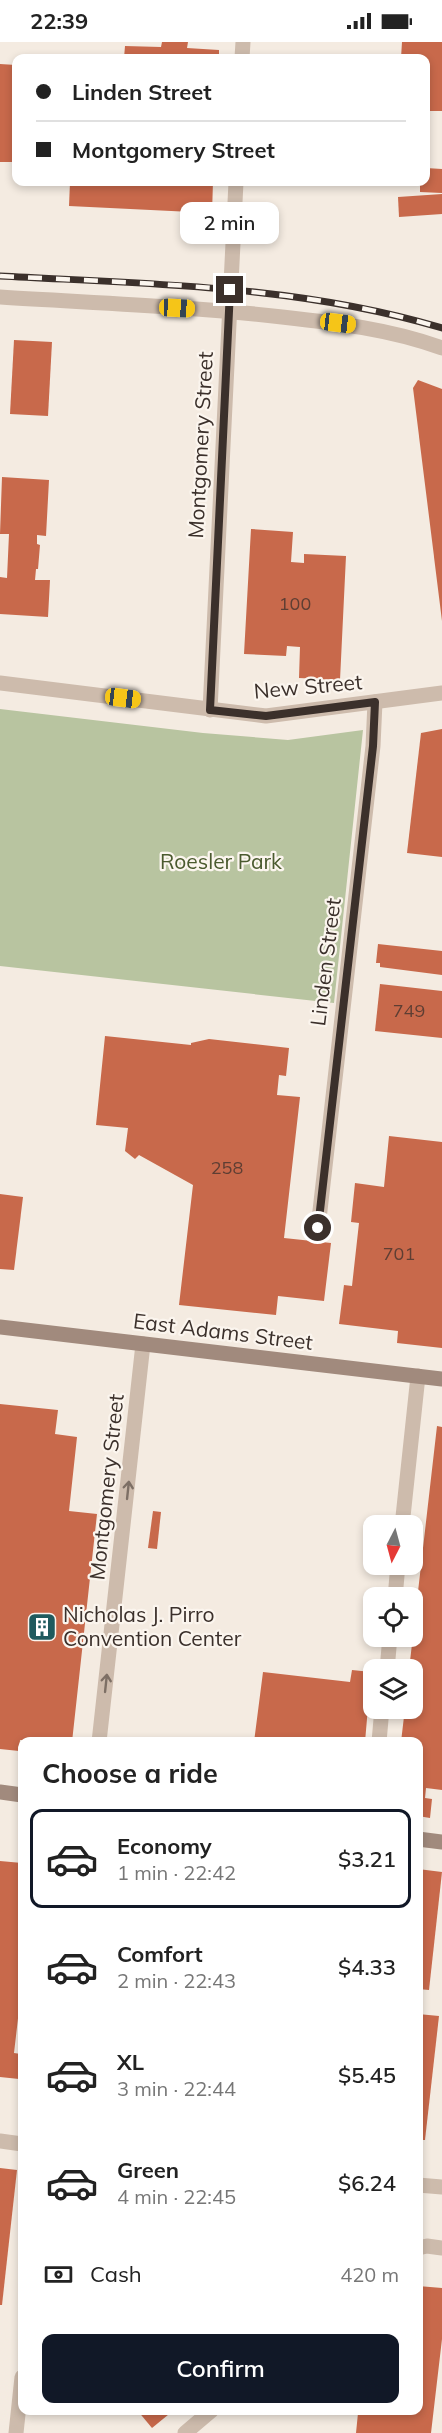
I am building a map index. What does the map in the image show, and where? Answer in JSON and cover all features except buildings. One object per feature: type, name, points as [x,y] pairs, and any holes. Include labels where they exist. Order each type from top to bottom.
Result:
[{"type":"main road","name":"East Adams Street","points":[[0,1327],[442,1379]]},
{"type":"main road","points":[[0,1792],[18,1794]]},
{"type":"main road","points":[[423,1840],[442,1842]]},
{"type":"street","name":"Montgomery Street","points":[[210,710],[236,186]]},
{"type":"street","points":[[0,297],[229,311],[354,325],[423,341],[442,348]]},
{"type":"street","name":"New Street","points":[[0,683],[266,716],[442,693]]},
{"type":"street","name":"Linden Street","points":[[318,1228],[373,746],[375,702]]},
{"type":"street","name":"Montgomery Street","points":[[100,1737],[143,1344]]},
{"type":"street","points":[[403,1515],[418,1376]]},
{"type":"street","points":[[379,1737],[381,1719]]},
{"type":"street","points":[[0,2141],[18,2143]]},
{"type":"street","points":[[423,2185],[442,2187]]},
{"type":"street","points":[[423,2247],[442,2248]]},
{"type":"street","points":[[16,2433],[18,2414]]},
{"type":"street","points":[[185,2433],[206,2415]]},
{"type":"green space","name":"Roesler Park","points":[[0,709],[203,733],[288,740],[363,730],[334,1003],[0,966]]},
{"type":"railway","points":[[0,276],[167,285],[278,295],[388,314],[442,328]]},
{"type":"place","name":"Nicholas J. Pirro Convention Center","points":[[42,1627]]},
{"type":"route","points":[[230,290],[210,710],[266,716],[375,702],[373,746],[318,1228]]}]
